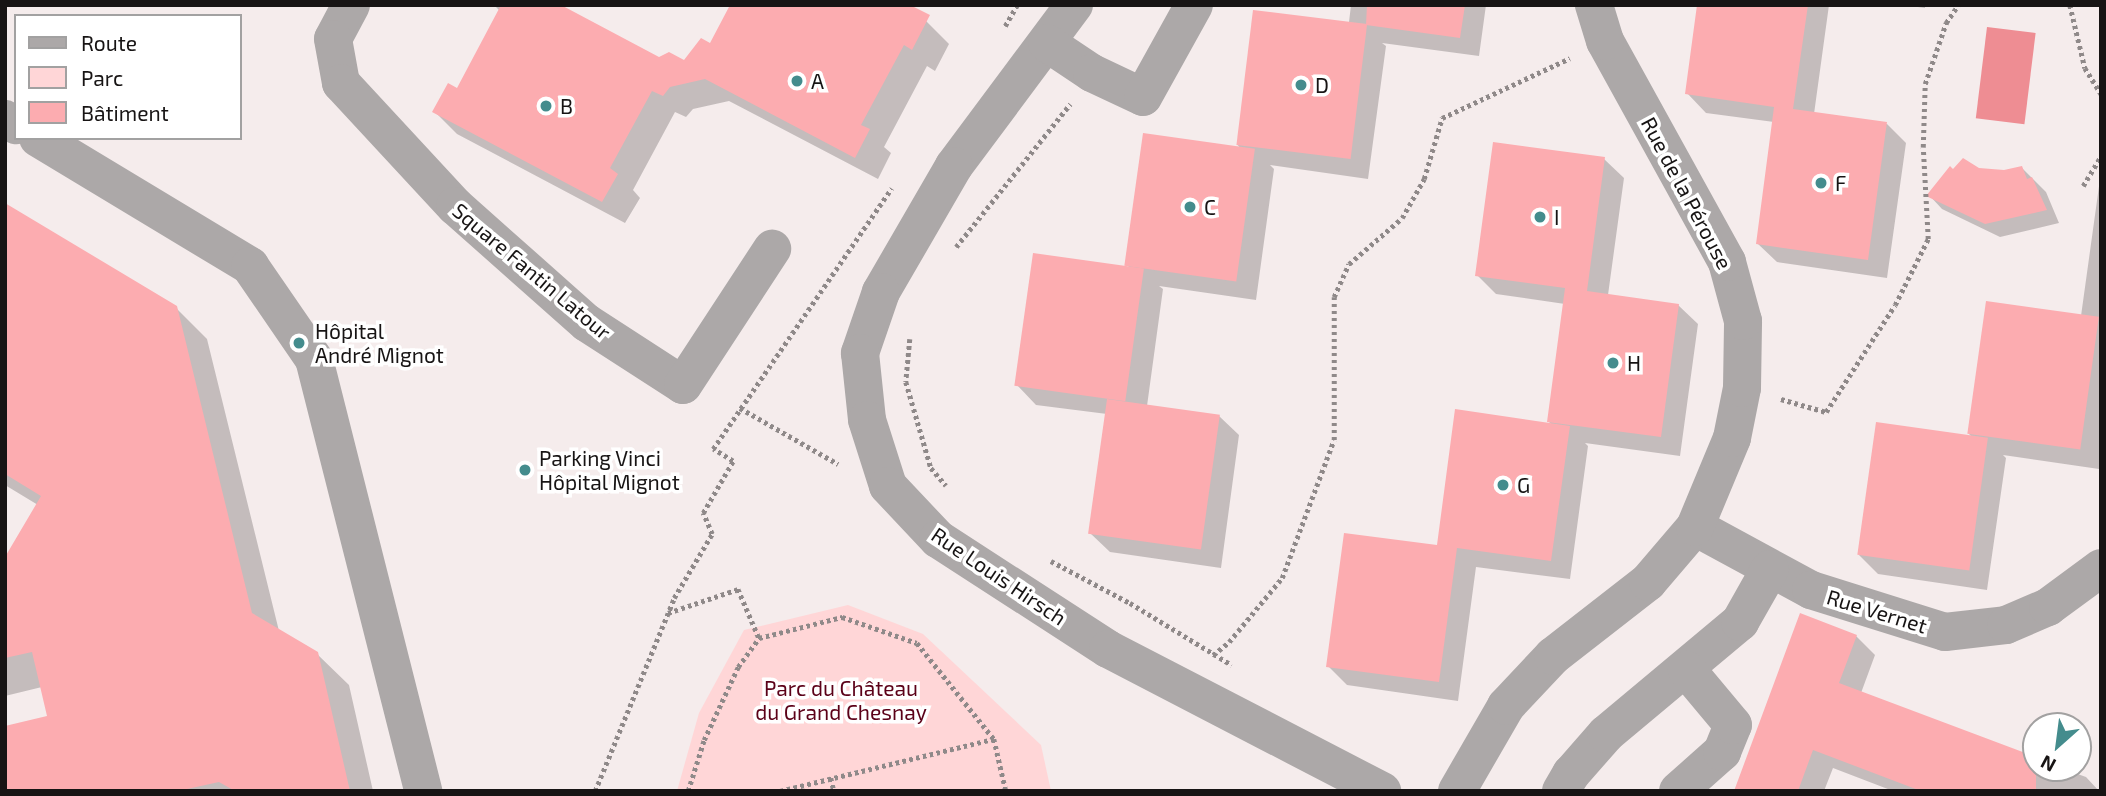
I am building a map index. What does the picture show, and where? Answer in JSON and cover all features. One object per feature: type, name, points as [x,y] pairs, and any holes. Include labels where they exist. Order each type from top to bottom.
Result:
[{"type":"street","name":"Square Fantin Latour","points":[[351,5],[333,38],[341,83],[455,206],[587,323],[682,385],[772,249]]},
{"type":"street","name":"Rue Louis Hirsch","points":[[1074,5],[954,166],[881,292],[860,353],[867,420],[888,486],[938,539],[1108,649],[1382,791]]},
{"type":"street","points":[[1047,43],[1091,73],[1143,97],[1194,5]]},
{"type":"street","name":"Rue de la Pérouse","points":[[1457,791],[1506,706],[1553,656],[1648,582],[1695,527],[1732,438],[1742,388],[1743,321],[1727,262],[1605,41],[1594,5]]},
{"type":"street","points":[[41,140],[250,266],[314,359],[424,791]]},
{"type":"street","name":"Rue Vernet","points":[[1695,527],[1811,590],[1945,632],[2006,625],[2048,607],[2101,568]]},
{"type":"street","points":[[1561,791],[1571,774],[1606,734],[1687,670],[1740,622],[1770,569]]},
{"type":"street","points":[[1678,791],[1722,752],[1733,724],[1687,670]]},
{"type":"path","points":[[1003,30],[1017,5]]},
{"type":"path","points":[[1742,388],[1826,412],[1895,306],[1928,239],[1923,147],[1925,84],[1946,23],[1958,5]]},
{"type":"path","points":[[2070,5],[2085,68],[2101,94]]},
{"type":"path","points":[[1182,685],[1229,642],[1282,578],[1334,440],[1334,297],[1349,264],[1402,218],[1424,179],[1442,118],[1605,41]]},
{"type":"path","points":[[953,250],[1004,191],[1091,73]]},
{"type":"path","points":[[2083,186],[2101,156]]},
{"type":"path","points":[[595,791],[668,613],[712,534],[703,513],[733,461],[713,449],[811,301],[900,177]]},
{"type":"path","points":[[913,330],[906,382],[931,468],[954,494]]},
{"type":"path","points":[[1040,555],[1130,603],[1237,668]]},
{"type":"path","points":[[668,613],[738,589],[759,638]]},
{"type":"path","points":[[688,791],[704,740],[738,667],[759,638],[842,617],[917,643],[995,739],[1006,791]]},
{"type":"path","points":[[780,791],[995,739]]},
{"type":"path","points":[[831,778],[834,791]]},
{"type":"green space","name":"Parc du Château du Grand Chesnay","points":[[848,605],[923,634],[1041,745],[1051,791],[677,791],[699,713],[744,630]]},
{"type":"shaded area","points":[[1987,27],[2036,33],[2024,124],[1976,118]]},
{"type":"building","points":[[501,5],[561,5],[659,57],[669,52],[684,60],[701,38],[710,43],[730,5],[910,5],[930,15],[912,50],[904,45],[861,125],[870,129],[855,158],[705,79],[670,87],[663,96],[652,91],[610,168],[618,174],[602,202],[432,112],[448,83],[457,88]]},
{"type":"building","points":[[1367,5],[1465,5],[1460,38],[1366,25]]},
{"type":"building","points":[[1697,5],[1808,5],[1793,109],[1887,122],[1868,260],[1756,244],[1774,107],[1685,94]]},
{"type":"building","name":"D","points":[[1253,10],[1367,24],[1351,159],[1236,145]]},
{"type":"building","name":"C","points":[[1143,133],[1255,149],[1236,281],[1124,266]]},
{"type":"building","points":[[1493,142],[1605,157],[1587,291],[1679,304],[1661,437],[1547,422],[1565,288],[1475,276]]},
{"type":"building","points":[[1963,158],[1979,168],[2004,170],[2022,166],[2027,179],[2032,177],[2047,210],[1985,224],[1926,196],[1950,166],[1953,169]]},
{"type":"building","points":[[5,203],[177,306],[252,613],[318,652],[350,791],[235,791],[219,782],[178,791],[5,791],[5,726],[47,716],[32,652],[5,658],[5,557],[41,496],[5,474]]},
{"type":"building","points":[[1033,253],[1144,269],[1125,401],[1014,386]]},
{"type":"building","points":[[1986,301],[2099,317],[2080,450],[1967,434]]},
{"type":"building","points":[[1107,399],[1220,415],[1201,550],[1088,534]]},
{"type":"building","points":[[1455,409],[1570,426],[1551,561],[1457,548],[1439,682],[1326,667],[1344,533],[1437,545]]},
{"type":"building","points":[[1876,422],[1988,438],[1969,570],[1857,555]]},
{"type":"building","points":[[1800,613],[1857,635],[1839,683],[2022,752],[2022,782],[2036,782],[2036,791],[1921,791],[1813,750],[1798,791],[1734,791]]},
{"type":"place","name":"A","points":[[797,81]]},
{"type":"place","name":"D","points":[[1301,85]]},
{"type":"place","name":"B","points":[[546,106]]},
{"type":"place","name":"F","points":[[1821,183]]},
{"type":"place","name":"C","points":[[1190,207]]},
{"type":"place","name":"I","points":[[1540,217]]},
{"type":"place","name":"Hôpital André Mignot","points":[[299,343]]},
{"type":"place","name":"H","points":[[1613,363]]},
{"type":"place","name":"Parking Vinci Hôpital Mignot","points":[[525,470]]},
{"type":"place","name":"G","points":[[1503,485]]}]
